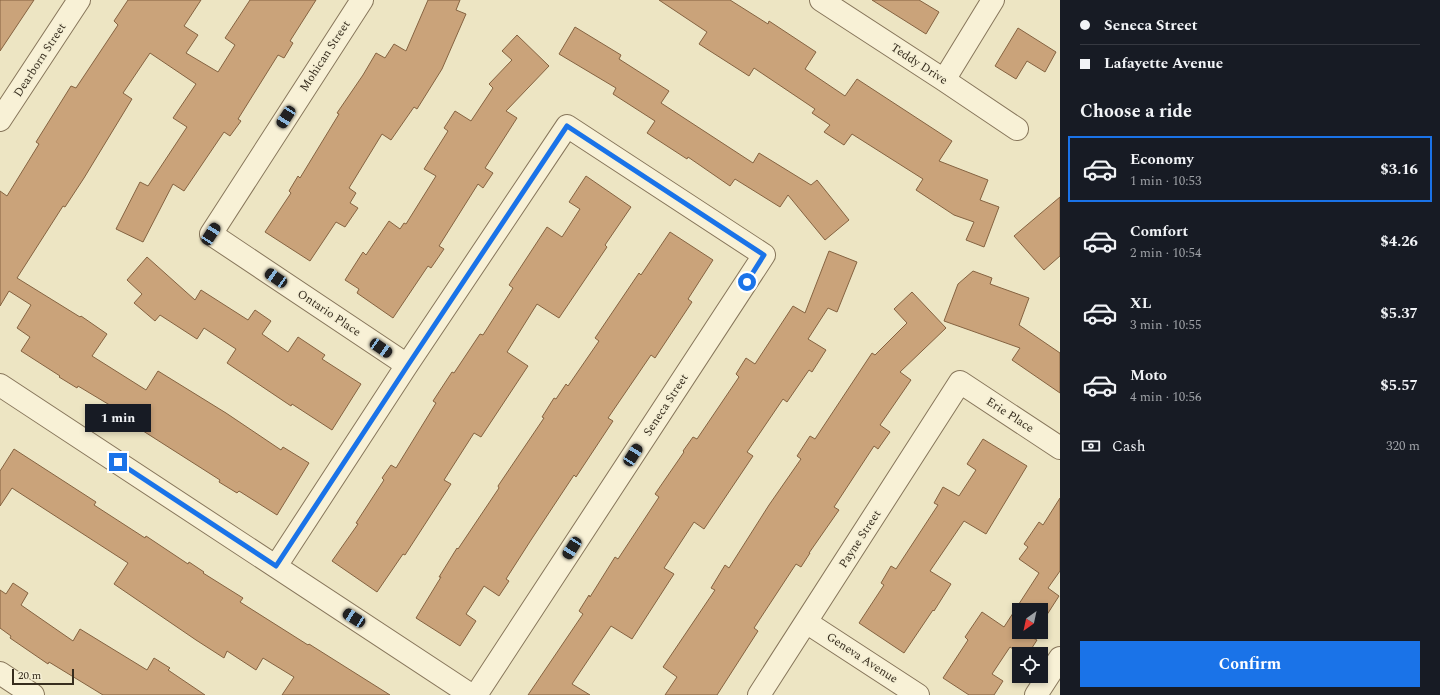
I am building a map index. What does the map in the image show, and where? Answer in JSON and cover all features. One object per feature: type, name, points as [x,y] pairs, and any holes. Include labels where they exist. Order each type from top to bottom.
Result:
[{"type":"street","name":"Dearborn Street","points":[[0,120],[7,96],[79,0]]},
{"type":"street","name":"Mohican Street","points":[[211,234],[362,0]]},
{"type":"street","name":"Teddy Drive","points":[[821,0],[1017,129]]},
{"type":"street","points":[[944,80],[993,0]]},
{"type":"street","name":"Seneca Street","points":[[408,365],[567,126],[764,255],[476,695]]},
{"type":"street","name":"Ontario Place","points":[[211,234],[408,365]]},
{"type":"street","points":[[276,566],[408,365]]},
{"type":"street","name":"Erie Place","points":[[960,382],[1060,448]]},
{"type":"street","name":"Payne Street","points":[[759,695],[960,382]]},
{"type":"street","points":[[0,384],[472,695]]},
{"type":"street","name":"Geneva Avenue","points":[[806,622],[918,695]]},
{"type":"street","points":[[1036,695],[1060,658]]},
{"type":"street","points":[[0,673],[33,695]]},
{"type":"building","points":[[0,0],[34,0],[0,51]]},
{"type":"building","points":[[128,0],[201,0],[184,26],[198,35],[186,53],[218,72],[235,45],[225,38],[250,0],[316,0],[290,41],[293,43],[284,58],[278,55],[238,119],[241,121],[230,136],[224,132],[184,191],[173,184],[143,242],[116,229],[140,182],[148,186],[187,127],[173,118],[196,84],[150,53],[123,93],[132,99],[84,178],[65,207],[63,206],[17,278],[80,317],[81,316],[107,334],[92,356],[146,390],[158,371],[226,413],[281,450],[283,447],[309,463],[277,515],[239,491],[237,493],[219,482],[220,480],[140,429],[143,425],[78,386],[77,388],[21,351],[30,337],[17,328],[31,305],[9,291],[0,306],[0,191],[7,196],[39,144],[36,142],[71,86],[76,88],[118,25],[114,21]]},
{"type":"building","points":[[428,0],[460,0],[456,10],[466,14],[442,69],[417,109],[414,107],[391,140],[382,134],[349,188],[356,193],[350,203],[358,208],[345,227],[336,222],[310,261],[265,232],[291,193],[289,191],[298,176],[300,178],[339,114],[337,113],[376,53],[385,58],[394,44],[406,51]]},
{"type":"building","points":[[659,0],[730,0],[768,24],[769,21],[816,52],[805,69],[845,96],[857,79],[952,141],[939,161],[988,180],[980,200],[999,207],[984,247],[966,240],[974,222],[954,215],[916,190],[923,179],[852,134],[844,145],[824,132],[830,125],[812,113],[815,109],[754,68],[749,76],[699,44],[707,32]]},
{"type":"building","points":[[872,0],[919,0],[939,12],[926,34]]},
{"type":"building","points":[[575,27],[621,55],[619,59],[669,91],[661,103],[753,163],[759,153],[811,185],[817,180],[849,220],[825,240],[788,195],[780,207],[735,179],[730,186],[688,157],[687,159],[647,133],[655,121],[613,94],[616,88],[559,54]]},
{"type":"building","points":[[1018,28],[1056,52],[1045,72],[1027,61],[1016,79],[995,66]]},
{"type":"building","points":[[517,35],[549,66],[506,111],[517,118],[485,168],[493,173],[483,188],[478,184],[439,246],[444,249],[431,268],[428,266],[393,318],[357,293],[359,289],[345,280],[363,252],[366,255],[389,221],[400,229],[404,223],[406,224],[436,176],[424,169],[448,131],[444,128],[455,111],[471,121],[493,88],[489,84],[512,60],[502,51]]},
{"type":"building","points":[[586,176],[631,207],[605,245],[607,247],[559,318],[537,304],[507,352],[528,366],[481,437],[474,433],[444,480],[451,484],[405,555],[403,554],[377,592],[332,561],[358,524],[356,523],[384,480],[382,478],[391,465],[396,468],[436,403],[433,401],[452,372],[454,373],[480,334],[483,335],[513,288],[509,285],[547,227],[562,237],[580,209],[569,202]]},
{"type":"building","points":[[1060,197],[1060,256],[1044,270],[1014,236]]},
{"type":"building","points":[[670,232],[713,260],[688,299],[692,302],[655,358],[651,355],[608,418],[613,421],[576,477],[574,475],[531,540],[506,579],[509,581],[499,596],[484,586],[466,614],[476,621],[460,646],[416,618],[457,548],[458,549],[499,488],[498,486],[544,418],[542,417],[554,398],[556,399],[566,384],[568,386],[599,341],[595,338],[639,273],[641,275]]},
{"type":"building","points":[[829,251],[857,262],[837,312],[828,308],[808,339],[826,350],[812,372],[809,370],[787,402],[783,399],[747,452],[753,456],[704,529],[694,522],[664,568],[674,574],[632,639],[611,626],[572,684],[590,695],[528,695],[583,614],[579,611],[589,595],[590,597],[615,557],[618,559],[659,497],[655,494],[684,452],[683,451],[693,437],[697,439],[739,377],[736,374],[746,358],[755,364],[793,306],[805,313]]},
{"type":"building","points":[[147,257],[195,300],[201,290],[248,320],[255,310],[271,321],[262,334],[288,352],[298,337],[325,355],[322,359],[361,384],[332,430],[292,404],[291,406],[227,363],[236,349],[204,328],[197,339],[160,315],[155,321],[134,303],[142,294],[127,280]]},
{"type":"building","points":[[973,271],[992,278],[990,284],[1029,298],[1019,325],[1060,353],[1060,393],[1012,360],[1020,348],[944,321],[958,284]]},
{"type":"building","points":[[912,292],[946,328],[900,372],[911,380],[880,425],[890,432],[878,449],[874,446],[834,507],[839,510],[801,567],[796,564],[754,628],[758,631],[717,695],[665,695],[677,677],[663,667],[715,590],[711,588],[725,565],[729,568],[769,505],[801,459],[797,456],[810,436],[815,439],[872,353],[875,355],[907,323],[894,309]]},
{"type":"building","points":[[983,439],[1027,466],[986,534],[964,521],[930,571],[951,584],[904,653],[859,623],[884,585],[881,583],[891,566],[896,569],[938,505],[934,503],[943,487],[959,496],[976,470],[967,464]]},
{"type":"building","points":[[14,449],[96,502],[94,505],[145,538],[146,536],[188,564],[189,562],[204,572],[203,573],[243,598],[240,602],[390,695],[282,695],[294,677],[263,658],[256,670],[227,651],[224,658],[196,640],[114,584],[128,563],[12,488],[0,506],[0,471]]},
{"type":"building","points":[[1060,498],[1060,571],[1048,588],[1059,596],[1048,613],[1048,603],[1020,603],[1039,573],[1019,559],[1028,547],[1024,544],[1039,522],[1043,525]]},
{"type":"building","points":[[13,583],[28,593],[21,605],[73,641],[80,629],[147,670],[154,658],[170,668],[168,670],[205,695],[103,695],[49,662],[48,664],[10,638],[11,636],[0,628],[0,590],[6,594]]},
{"type":"building","points":[[982,612],[1004,627],[1012,615],[1012,639],[1037,640],[1032,647],[1012,647],[1012,648],[1010,647],[992,674],[1003,681],[994,695],[969,695],[943,678],[968,640],[965,637]]},
{"type":"route","points":[[118,462],[276,566],[567,126],[764,255],[747,282]]}]
